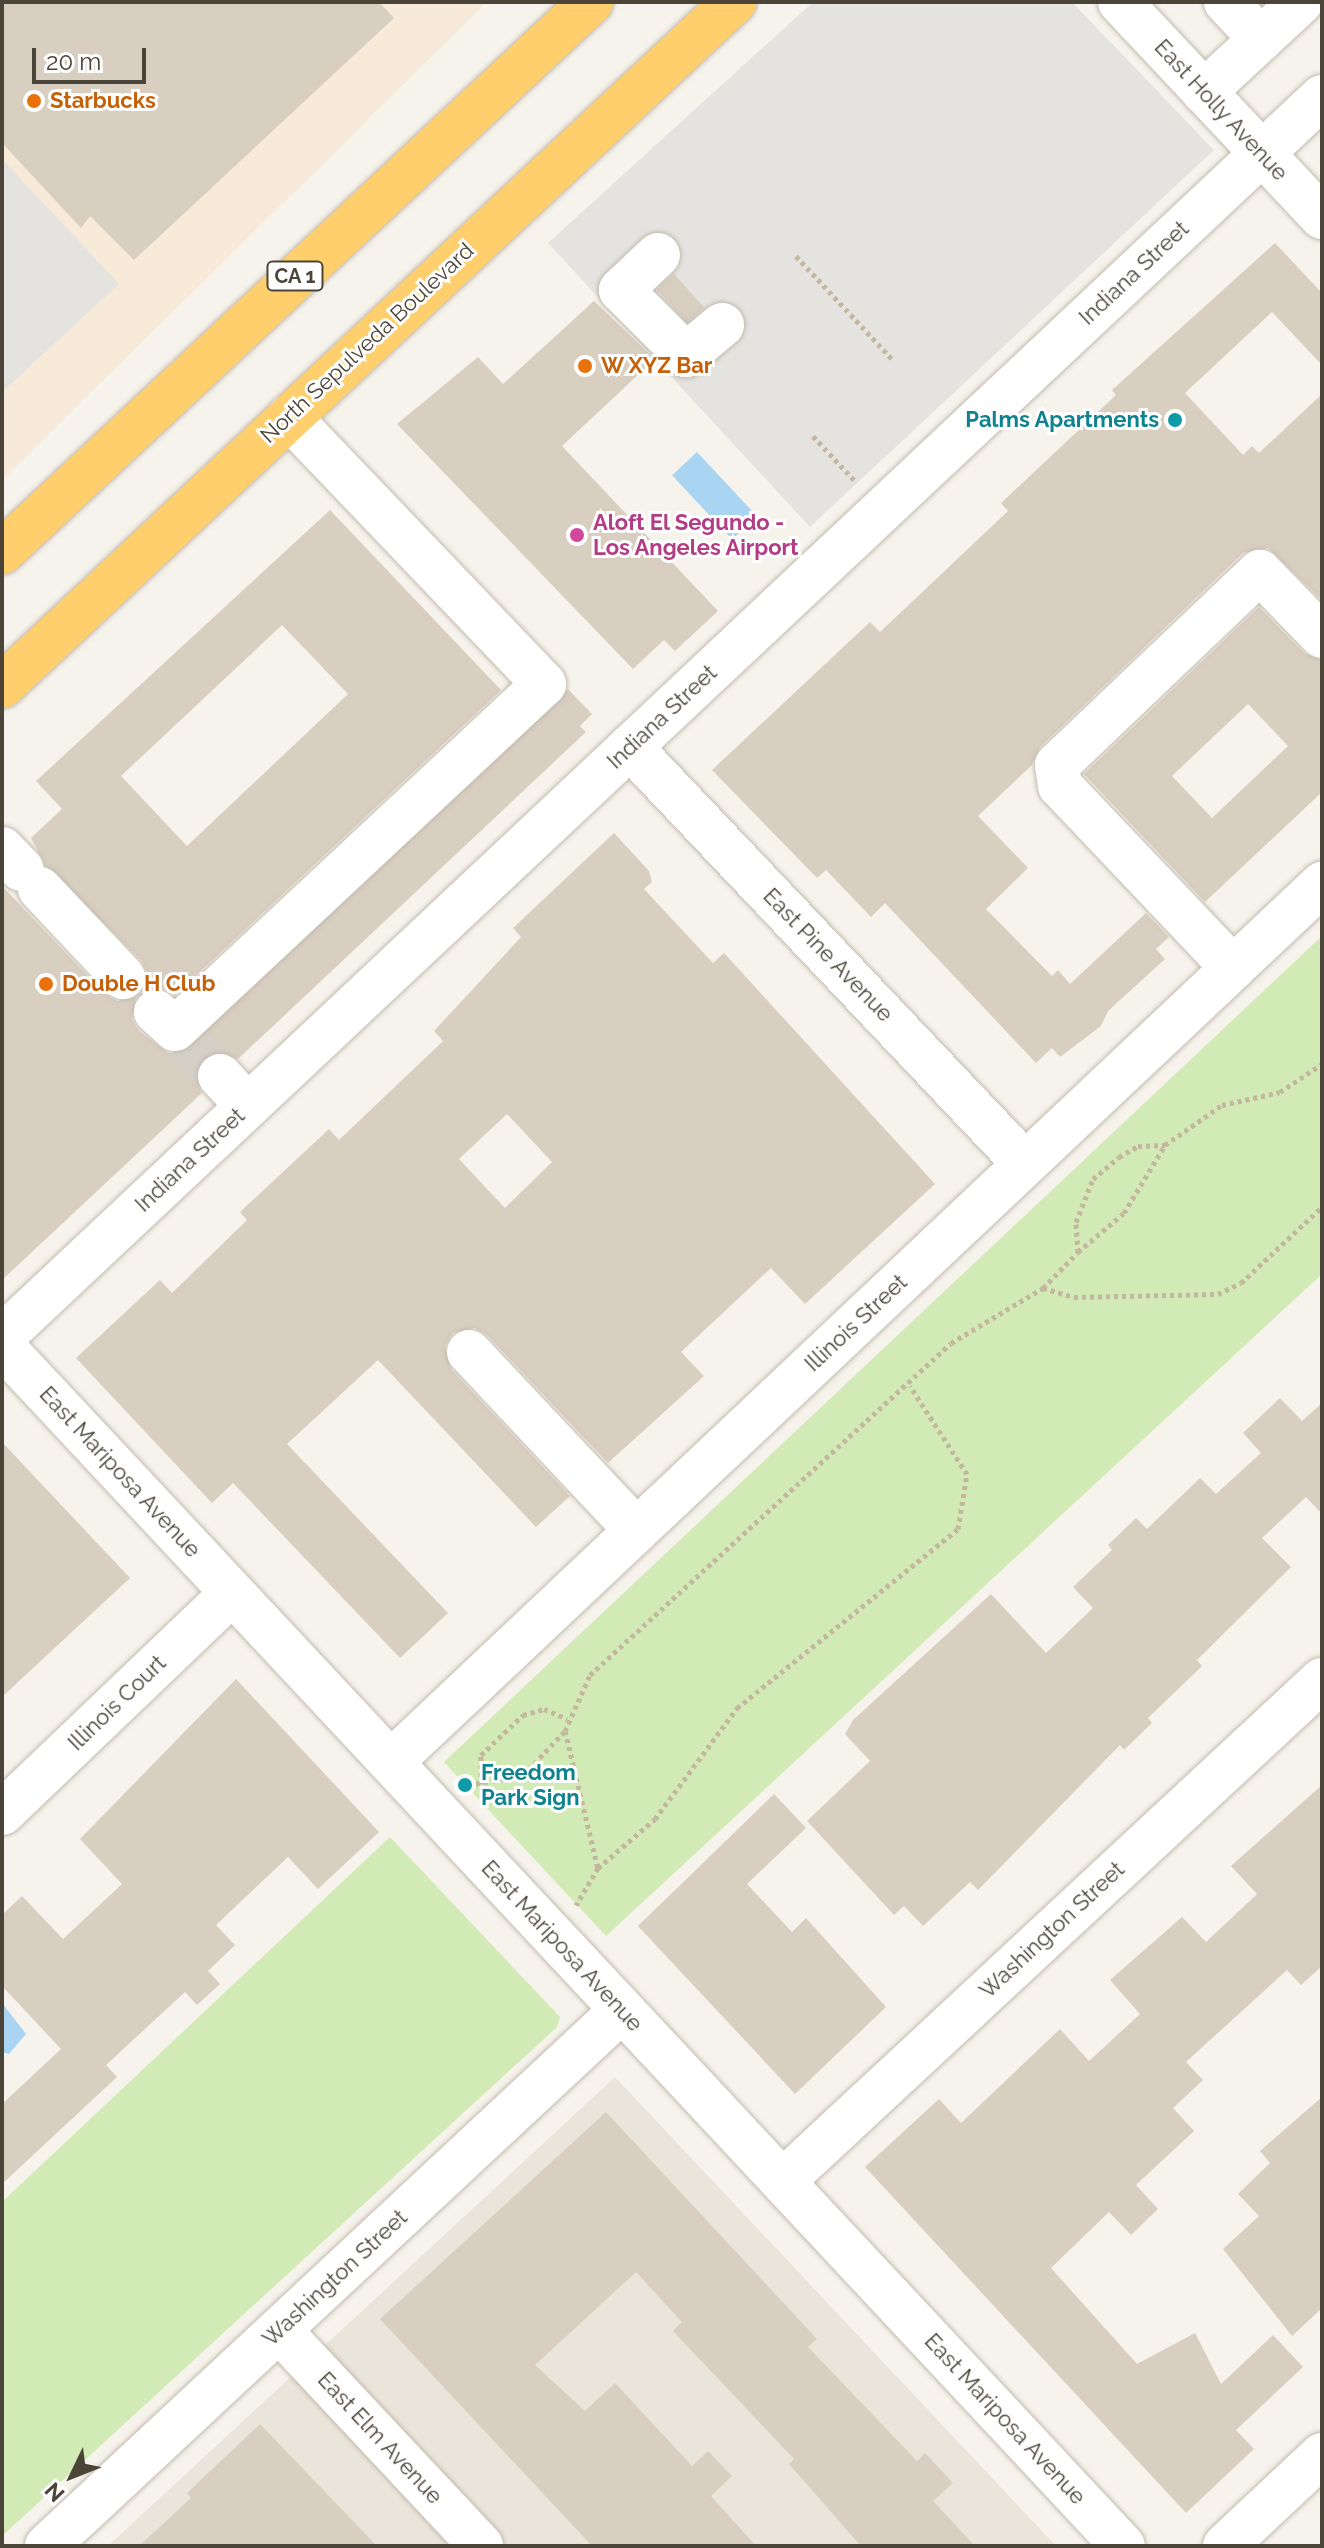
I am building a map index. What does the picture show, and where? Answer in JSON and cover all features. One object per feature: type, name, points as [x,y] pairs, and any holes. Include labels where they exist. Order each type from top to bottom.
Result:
[{"type":"highway","name":"CA 1","points":[[2,552],[591,2]]},
{"type":"highway","name":"North Sepulveda Boulevard","points":[[2,686],[734,2]]},
{"type":"street","name":"East Holly Avenue","points":[[1120,2],[1322,217]]},
{"type":"street","points":[[1226,2],[1261,39]]},
{"type":"street","points":[[1204,92],[1301,2]]},
{"type":"street","name":"Indiana Street","points":[[2,1337],[234,1091],[630,747],[1322,97]]},
{"type":"street","points":[[658,255],[621,290],[686,355],[722,325]]},
{"type":"street","points":[[172,1027],[544,684],[289,417]]},
{"type":"street","points":[[1233,968],[1060,786],[1057,765],[1260,572],[1322,636]]},
{"type":"street","name":"East Pine Avenue","points":[[630,747],[1025,1164]]},
{"type":"street","points":[[21,869],[123,977]]},
{"type":"street","name":"Illinois Street","points":[[391,1762],[1322,884]]},
{"type":"street","name":"East Mariposa Avenue","points":[[2,1346],[1123,2546]]},
{"type":"street","points":[[469,1352],[636,1530]]},
{"type":"street","name":"Illinois Court","points":[[2,1813],[232,1593]]},
{"type":"street","name":"Washington Street","points":[[783,2181],[1322,1680]]},
{"type":"street","name":"Washington Street","points":[[47,2546],[622,2010]]},
{"type":"street","name":"East Elm Avenue","points":[[279,2330],[481,2546]]},
{"type":"street","points":[[1225,2546],[1322,2455]]},
{"type":"path","points":[[796,256],[893,360]]},
{"type":"path","points":[[813,436],[882,510]]},
{"type":"path","points":[[598,1868],[565,1731],[567,1719],[590,1675],[983,1319],[1043,1288],[1078,1252],[1124,1213],[1165,1145],[1222,1105],[1280,1092],[1322,1064]]},
{"type":"path","points":[[1078,1252],[1076,1222],[1093,1179],[1138,1146],[1165,1145]]},
{"type":"path","points":[[1043,1288],[1074,1297],[1218,1294],[1241,1283],[1322,1207]]},
{"type":"path","points":[[573,1909],[598,1868],[655,1819],[737,1708],[958,1529],[967,1474],[910,1386]]},
{"type":"path","points":[[481,1784],[481,1755],[523,1715],[544,1709],[567,1719]]},
{"type":"path","points":[[460,1787],[523,1775],[565,1731]]},
{"type":"shaded area","points":[[2,2],[487,2],[2,480]]},
{"type":"shaded area","points":[[813,2],[1072,2],[1214,150],[810,527],[548,243]]},
{"type":"shaded area","points":[[2,159],[119,284],[2,392]]},
{"type":"shaded area","points":[[615,2077],[1056,2546],[108,2546]]},
{"type":"green space","points":[[1322,936],[1322,1274],[606,1936],[444,1762]]},
{"type":"green space","points":[[390,1837],[560,2017],[557,2027],[2,2536],[2,2202]]},
{"type":"water","points":[[697,452],[757,516],[732,540],[672,475]]},
{"type":"water","points":[[2,2003],[26,2034],[9,2054],[2,2052]]},
{"type":"building","points":[[2,2],[379,2],[394,18],[134,260],[90,216],[81,228],[2,143]]},
{"type":"building","points":[[1275,243],[1322,293],[1322,365],[1272,312],[1185,393],[1243,455],[1252,446],[1259,453],[1322,394],[1322,600],[1268,548],[1243,553],[1040,747],[1032,765],[978,816],[1028,868],[986,909],[1052,976],[1058,970],[1070,984],[1146,913],[1169,937],[1156,949],[1165,959],[1108,1011],[1101,1026],[1060,1057],[1052,1048],[1036,1063],[885,903],[871,917],[826,870],[817,878],[712,770],[870,622],[880,632],[1008,511],[1001,503],[1116,395],[1112,390]]},
{"type":"building","points":[[674,274],[704,307],[687,323],[657,289]]},
{"type":"building","name":"Aloft El Segundo - Los Angeles Airport","points":[[594,301],[655,359],[562,446],[718,611],[675,651],[664,640],[633,669],[397,424],[478,357],[503,384]]},
{"type":"building","points":[[330,510],[501,690],[175,995],[160,987],[142,992],[147,972],[141,960],[45,865],[31,838],[62,809],[36,781]],"holes":[[[282,625],[348,694],[187,846],[121,776]]]},
{"type":"building","points":[[1259,607],[1304,653],[1322,660],[1322,792],[1205,902],[1084,774]],"holes":[[[1248,704],[1288,746],[1212,818],[1172,776]]]},
{"type":"building","points":[[568,689],[592,714],[580,726],[586,732],[238,1059],[215,1052],[202,1058],[196,1081],[202,1093],[2,1280],[2,886],[105,994],[117,1001],[136,997],[132,1019],[139,1031],[168,1053],[182,1053]]},
{"type":"building","points":[[614,833],[649,871],[652,882],[644,889],[713,963],[724,953],[935,1184],[805,1304],[771,1268],[681,1352],[704,1376],[608,1463],[487,1335],[475,1328],[453,1333],[445,1346],[451,1369],[570,1496],[536,1527],[378,1360],[287,1444],[448,1613],[400,1658],[233,1483],[212,1503],[76,1358],[160,1280],[172,1293],[247,1220],[240,1212],[329,1129],[339,1140],[443,1041],[434,1031],[521,937],[513,928]],"holes":[[[507,1114],[552,1162],[505,1208],[459,1159]]]},
{"type":"building","points":[[1280,1398],[1302,1421],[1322,1403],[1322,1514],[1306,1497],[1262,1538],[1291,1567],[1197,1660],[1202,1666],[1148,1718],[1152,1723],[1124,1750],[1120,1745],[978,1890],[970,1882],[923,1926],[904,1906],[894,1915],[807,1821],[870,1761],[845,1734],[853,1720],[991,1594],[1046,1653],[1093,1608],[1073,1587],[1112,1550],[1108,1545],[1136,1518],[1147,1529],[1200,1478],[1216,1494],[1261,1453],[1243,1433]]},
{"type":"building","points":[[2,1442],[130,1578],[2,1697]]},
{"type":"building","points":[[236,1679],[379,1832],[318,1889],[288,1857],[216,1925],[235,1945],[208,1971],[220,1984],[197,2005],[185,1992],[106,2065],[117,2077],[2,2184],[2,2104],[61,2049],[2,1986],[2,1915],[22,1896],[63,1939],[122,1884],[80,1839]]},
{"type":"building","points":[[1322,1785],[1322,1966],[1301,1985],[1287,1970],[1186,2062],[1203,2080],[1173,2108],[1194,2131],[1136,2185],[1158,2209],[1131,2235],[1109,2212],[1051,2268],[1137,2364],[1195,2333],[1221,2384],[1273,2335],[1303,2367],[1236,2430],[1254,2449],[1186,2513],[865,2167],[939,2099],[961,2123],[1060,2029],[1089,2061],[1140,2014],[1110,1980],[1182,1917],[1206,1942],[1257,1894],[1231,1866]]},
{"type":"building","points":[[774,1794],[806,1828],[747,1884],[792,1932],[806,1918],[886,2007],[795,2094],[638,1926]]},
{"type":"building","points":[[1322,2097],[1322,2308],[1292,2336],[1223,2249],[1259,2216],[1238,2194],[1270,2163],[1260,2151]]},
{"type":"building","points":[[606,2112],[817,2339],[808,2347],[917,2461],[925,2453],[953,2483],[933,2501],[975,2546],[861,2546],[789,2464],[794,2459],[673,2331],[682,2322],[636,2272],[535,2365],[585,2411],[615,2383],[692,2466],[708,2451],[732,2476],[711,2496],[756,2546],[592,2546],[380,2319]]},
{"type":"building","points":[[260,2424],[377,2546],[139,2546],[191,2498],[187,2493]]},
{"type":"tunnel","points":[[185,1041],[220,1076]]},
{"type":"place","name":"Starbucks","points":[[34,101]]},
{"type":"place","name":"W XYZ Bar","points":[[585,366]]},
{"type":"place","name":"Palms Apartments","points":[[1175,420]]},
{"type":"place","name":"Aloft El Segundo - Los Angeles Airport","points":[[577,535]]},
{"type":"place","name":"Double H Club","points":[[46,984]]},
{"type":"place","name":"Freedom Park Sign","points":[[465,1785]]}]
